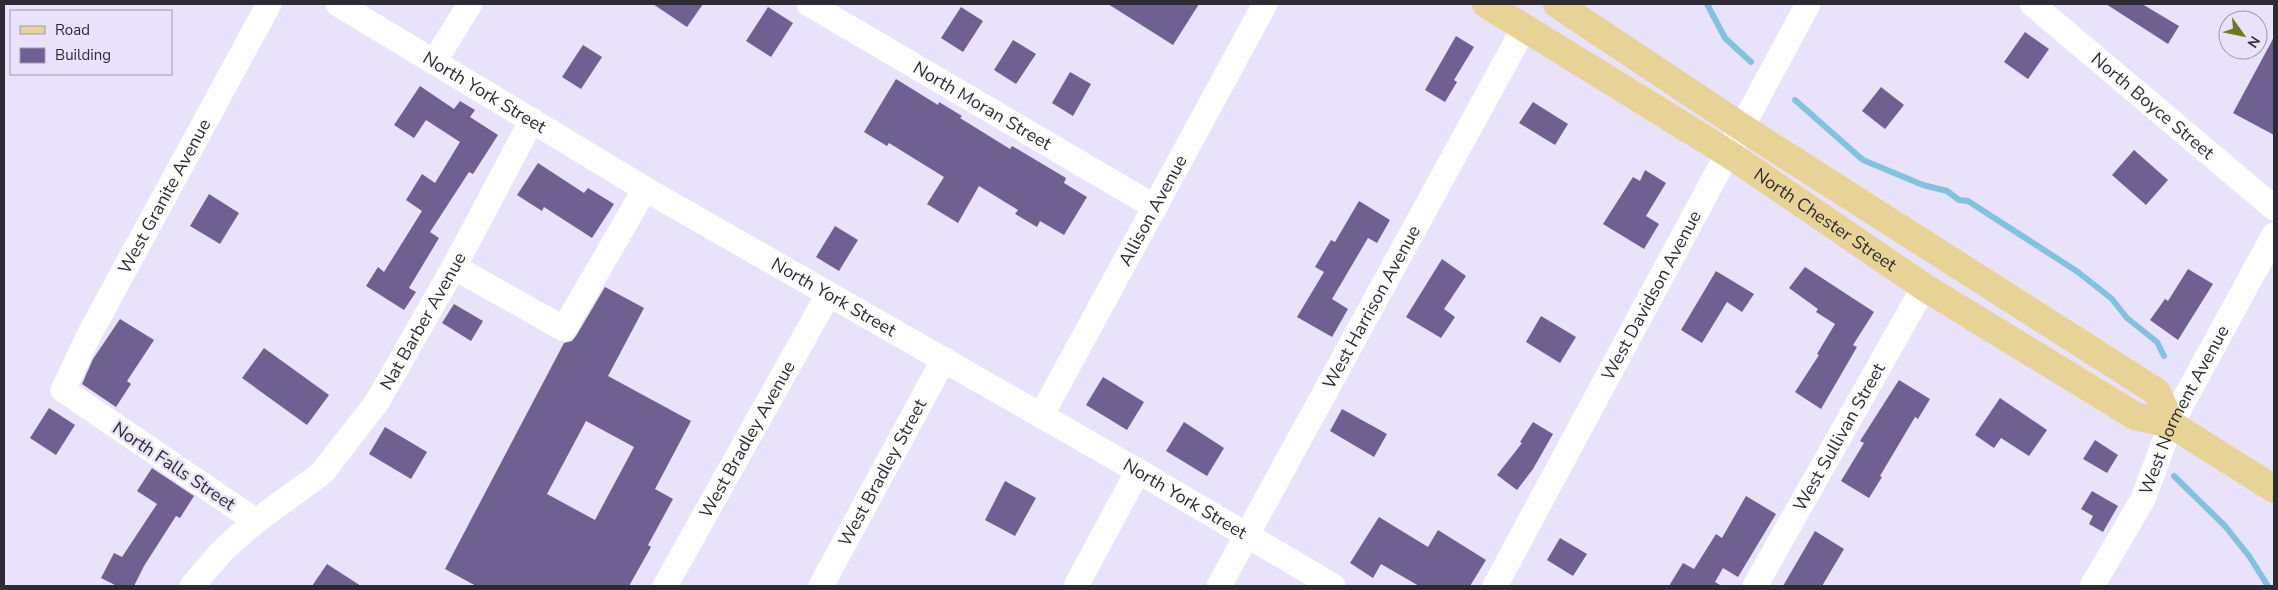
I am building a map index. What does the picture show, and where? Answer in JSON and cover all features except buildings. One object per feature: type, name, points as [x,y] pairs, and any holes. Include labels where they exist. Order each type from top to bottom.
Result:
[{"type":"main road","name":"North Chester Street","points":[[1486,4],[1729,154],[1924,287],[2135,416],[2171,424],[2274,489]]},
{"type":"main road","name":"North Chester Street","points":[[1556,4],[1742,128],[2157,392],[2171,424]]},
{"type":"street","name":"West Granite Avenue","points":[[63,390],[89,335],[269,4]]},
{"type":"street","name":"North York Street","points":[[338,4],[645,188],[828,295],[944,359],[1138,471],[1333,586]]},
{"type":"street","points":[[434,62],[470,4]]},
{"type":"street","name":"North Moran Street","points":[[809,4],[1155,207]]},
{"type":"street","name":"Allison Avenue","points":[[1041,416],[1263,4]]},
{"type":"street","name":"West Davidson Avenue","points":[[1495,586],[1808,4]]},
{"type":"street","name":"North Boyce Street","points":[[2032,4],[2274,208]]},
{"type":"street","name":"West Harrison Avenue","points":[[1219,586],[1524,28]]},
{"type":"street","name":"Nat Barber Avenue","points":[[256,521],[322,472],[377,402],[454,267],[532,120]]},
{"type":"street","points":[[454,267],[564,329],[645,188]]},
{"type":"street","name":"West Norment Avenue","points":[[2092,586],[2143,499],[2171,424],[2274,235]]},
{"type":"street","name":"West Sullivan Street","points":[[1755,586],[1924,287]]},
{"type":"street","name":"West Bradley Avenue","points":[[665,586],[828,295]]},
{"type":"street","name":"West Bradley Street","points":[[821,586],[944,359]]},
{"type":"street","name":"North Falls Street","points":[[63,390],[256,521]]},
{"type":"street","points":[[1076,586],[1138,471]]},
{"type":"street","points":[[192,586],[223,550],[256,521]]},
{"type":"waterway","points":[[1707,4],[1725,38],[1751,62]]},
{"type":"waterway","points":[[1795,100],[1863,160],[1923,185],[1947,191],[1959,200],[1968,201],[2078,272],[2112,299],[2127,318],[2157,342],[2164,356]]},
{"type":"waterway","points":[[2174,476],[2225,526],[2249,556],[2268,586]]}]
